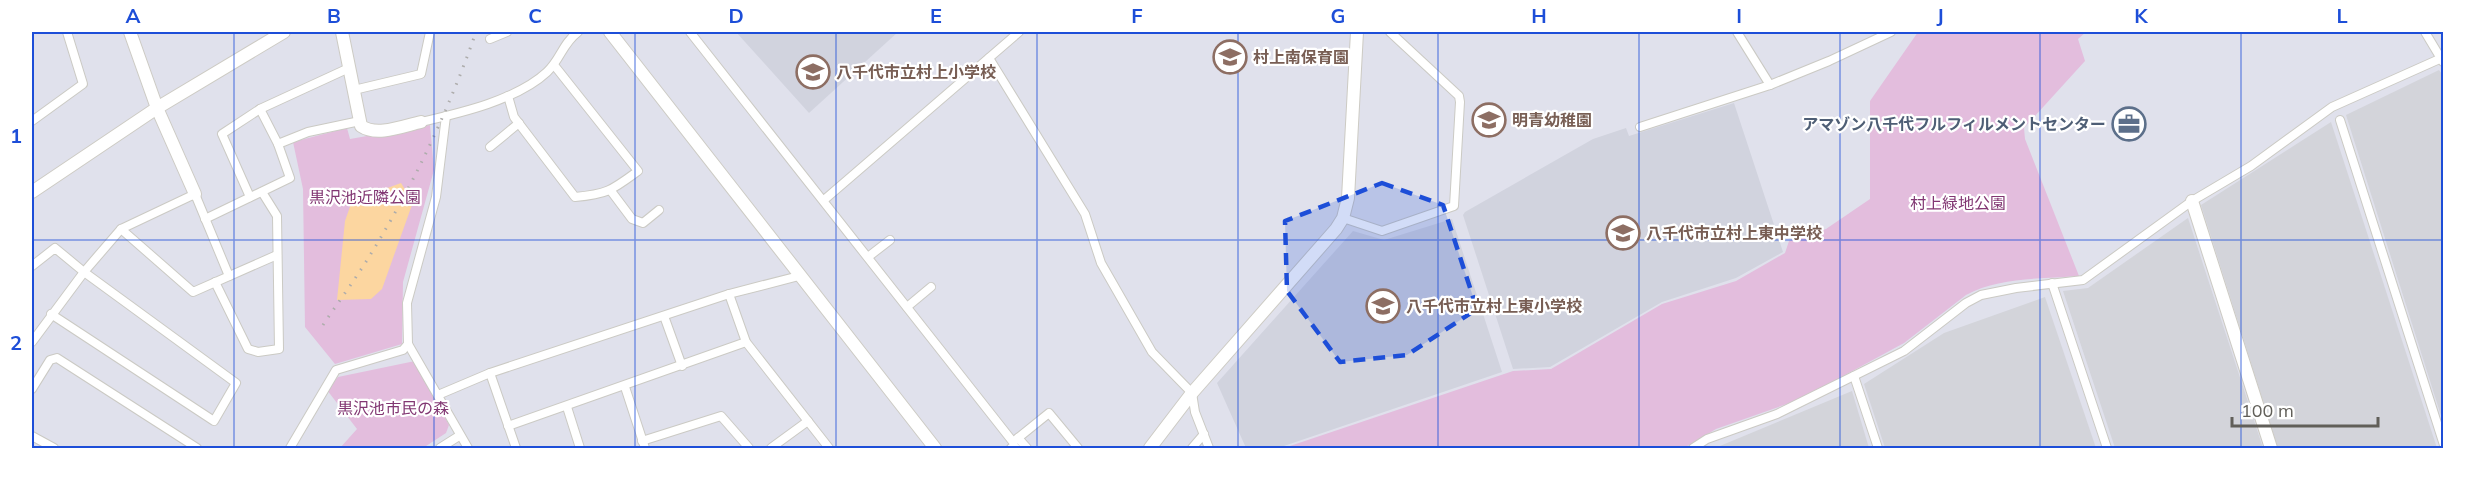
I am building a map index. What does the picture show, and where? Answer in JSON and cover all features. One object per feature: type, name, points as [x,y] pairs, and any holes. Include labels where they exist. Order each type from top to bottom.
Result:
[{"type":"street","points":[[32,121],[83,84],[67,32]]},
{"type":"street","points":[[130,32],[158,108],[229,276]]},
{"type":"street","points":[[32,192],[158,108],[284,32]]},
{"type":"street","points":[[342,32],[361,126],[368,131],[446,116],[508,96],[544,74],[554,65],[567,40],[578,32]]},
{"type":"street","points":[[354,90],[421,74],[430,32]]},
{"type":"street","points":[[490,39],[507,32]]},
{"type":"street","points":[[560,32],[567,40]]},
{"type":"street","points":[[610,32],[935,448]]},
{"type":"street","points":[[690,32],[779,142],[1013,442],[1049,413],[1078,448]]},
{"type":"street","points":[[824,200],[1019,32]]},
{"type":"street","points":[[1150,448],[1192,393],[1336,229],[1343,218],[1348,198],[1357,32]]},
{"type":"street","points":[[1343,218],[1382,231],[1443,212],[1454,206],[1459,96],[1390,32]]},
{"type":"street","points":[[1737,32],[1770,85]]},
{"type":"street","points":[[1640,127],[1770,85],[1892,32]]},
{"type":"street","points":[[1693,448],[1707,439],[1777,414],[1904,351],[1966,303],[1981,295],[2016,288],[2083,280],[2192,201],[2251,166],[2332,107],[2443,59],[2426,32]]},
{"type":"street","points":[[989,58],[1085,214],[1101,263],[1152,352],[1192,393],[1195,412],[1209,448]]},
{"type":"street","points":[[508,96],[514,117],[575,197],[602,195],[611,190],[638,171],[554,65]]},
{"type":"street","points":[[250,197],[222,134],[260,109],[349,68]]},
{"type":"street","points":[[205,219],[290,178],[278,144],[260,109]]},
{"type":"street","points":[[446,116],[436,197],[407,303],[408,344],[468,448]]},
{"type":"street","points":[[2340,120],[2444,445]]},
{"type":"street","points":[[278,144],[308,132],[360,122]]},
{"type":"street","points":[[490,147],[519,123]]},
{"type":"street","points":[[611,190],[632,219],[643,223],[660,210]]},
{"type":"street","points":[[215,282],[248,349],[258,352],[279,349],[277,216],[261,192]]},
{"type":"street","points":[[32,342],[84,272],[121,229],[195,194]]},
{"type":"street","points":[[2192,201],[2271,448]]},
{"type":"street","points":[[121,229],[193,292],[277,255]]},
{"type":"street","points":[[868,257],[890,240]]},
{"type":"street","points":[[32,266],[55,248],[84,272],[236,383],[214,421],[51,314]]},
{"type":"street","points":[[438,395],[490,373],[729,294],[799,276]]},
{"type":"street","points":[[2052,284],[2107,448]]},
{"type":"street","points":[[907,307],[931,287]]},
{"type":"street","points":[[729,294],[746,342],[829,448]]},
{"type":"street","points":[[664,316],[682,366]]},
{"type":"street","points":[[508,426],[625,387],[746,342]]},
{"type":"street","points":[[290,448],[336,370],[403,350],[408,344]]},
{"type":"street","points":[[32,389],[50,360],[57,358],[197,448]]},
{"type":"street","points":[[490,373],[516,448]]},
{"type":"street","points":[[1854,376],[1878,448]]},
{"type":"street","points":[[625,387],[643,445],[721,417],[749,448]]},
{"type":"street","points":[[567,407],[580,448]]},
{"type":"street","points":[[771,448],[808,421]]},
{"type":"street","points":[[1192,448],[1204,434]]},
{"type":"street","points":[[32,436],[54,448]]},
{"type":"street","points":[[440,448],[459,436]]},
{"type":"street","points":[[1018,438],[1027,448]]},
{"type":"street","points":[[1011,448],[1014,446],[1016,448]]},
{"type":"highlighted area","points":[[1382,183],[1443,205],[1477,309],[1407,355],[1340,362],[1287,291],[1285,221]]},
{"type":"shaded area","name":"八千代市立村上小学校","points":[[736,32],[898,32],[809,113]]},
{"type":"shaded area","points":[[2439,70],[2444,77],[2443,422],[2346,115]]},
{"type":"shaded area","name":"八千代市立村上東中学校","points":[[1734,103],[1783,252],[1736,278],[1662,302],[1550,367],[1513,369],[1463,215],[1465,212],[1593,139],[1626,128],[1629,136]]},
{"type":"shaded area","points":[[2331,122],[2437,448],[2278,448],[2201,205]]},
{"type":"shaded area","points":[[401,183],[413,202],[382,289],[371,299],[337,300],[345,221],[352,201]]},
{"type":"shaded area","points":[[2188,218],[2263,448],[2115,448],[2063,291],[2088,288]]},
{"type":"shaded area","name":"八千代市立村上東小学校","points":[[1452,219],[1502,372],[1278,448],[1246,448],[1217,383],[1353,231],[1384,240]]},
{"type":"shaded area","points":[[2045,297],[2096,448],[1885,448],[1864,384],[1944,333]]},
{"type":"shaded area","points":[[1852,391],[1869,448],[1715,448]]},
{"type":"green space","name":"村上緑地公園","points":[[1918,32],[2086,32],[2078,39],[2085,61],[2024,128],[2025,139],[2079,276],[2021,280],[1979,289],[1966,295],[1904,343],[1801,399],[1716,429],[1684,448],[1284,448],[1513,371],[1551,369],[1662,304],[1736,281],[1785,253],[1789,241],[1826,229],[1870,199],[1870,101]]},
{"type":"green space","name":"黒沢池近隣公園","points":[[430,125],[434,170],[403,282],[402,344],[335,364],[305,327],[303,189],[293,142],[347,128],[350,139]]},
{"type":"green space","name":"黒沢池市民の森","points":[[415,361],[449,425],[446,433],[423,448],[340,448],[357,429],[327,390],[338,377]]},
{"type":"railway","points":[[323,325],[366,261],[403,199],[443,117],[476,32]]},
{"type":"place","name":"村上南保育園","points":[[1230,57]]},
{"type":"place","name":"八千代市立村上小学校","points":[[813,72]]},
{"type":"place","name":"明青幼稚園","points":[[1489,120]]},
{"type":"place","name":"アマゾン八千代フルフィルメントセンター","points":[[2129,124]]},
{"type":"place","name":"八千代市立村上東中学校","points":[[1623,233]]},
{"type":"place","name":"八千代市立村上東小学校","points":[[1383,306]]}]
